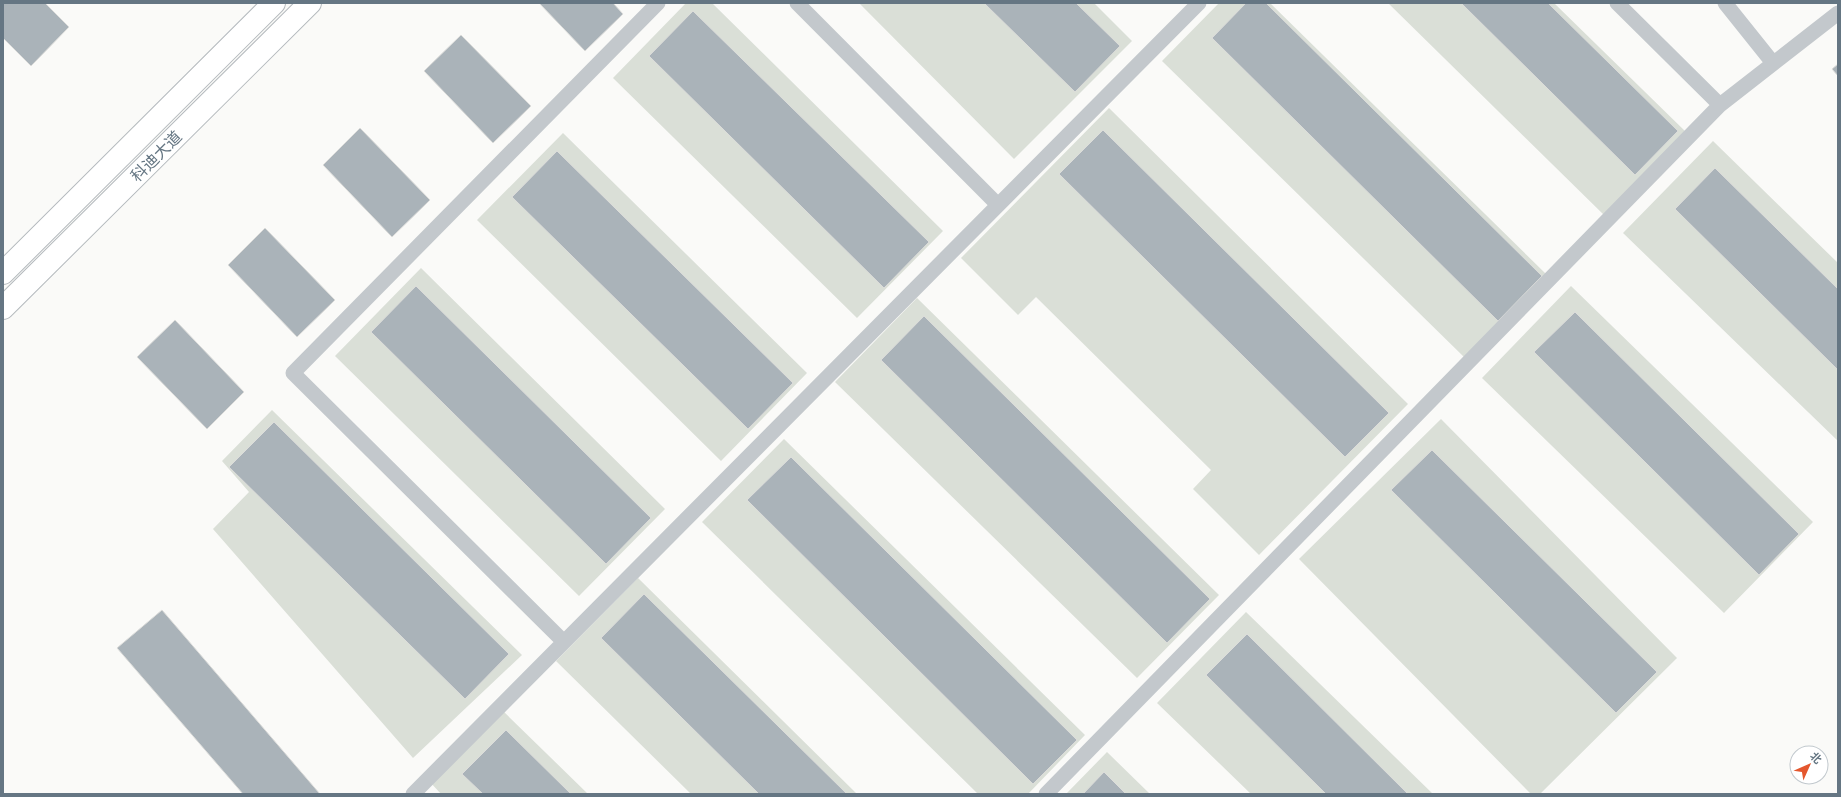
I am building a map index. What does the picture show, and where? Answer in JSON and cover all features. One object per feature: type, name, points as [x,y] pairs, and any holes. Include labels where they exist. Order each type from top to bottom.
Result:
[{"type":"main road","name":"科迪大道","points":[[3,273],[274,3]]},
{"type":"main road","name":"科迪大道","points":[[3,308],[310,3]]},
{"type":"lane","points":[[564,642],[293,373],[658,3]]},
{"type":"lane","points":[[797,3],[998,205]]},
{"type":"lane","points":[[413,794],[1199,3]]},
{"type":"lane","points":[[1617,3],[1720,105]]},
{"type":"lane","points":[[1726,3],[1773,63]]},
{"type":"lane","points":[[1046,794],[1720,105],[1838,12]]},
{"type":"shaded area","points":[[686,3],[712,3],[943,231],[857,318],[613,78]]},
{"type":"shaded area","points":[[859,3],[1094,3],[1132,41],[1014,159]]},
{"type":"shaded area","points":[[1219,3],[1270,3],[1546,274],[1464,357],[1162,61]]},
{"type":"shaded area","points":[[1388,3],[1554,3],[1687,133],[1605,216]]},
{"type":"shaded area","points":[[1109,108],[1408,404],[1259,555],[1193,489],[1211,470],[1036,297],[1018,315],[961,258]]},
{"type":"shaded area","points":[[563,133],[807,373],[721,461],[477,220]]},
{"type":"shaded area","points":[[1713,141],[1838,263],[1838,441],[1623,233]]},
{"type":"shaded area","points":[[421,268],[665,509],[579,596],[335,356]]},
{"type":"shaded area","points":[[1571,286],[1813,522],[1724,613],[1482,378]]},
{"type":"shaded area","points":[[917,298],[1219,595],[1137,678],[835,382]]},
{"type":"shaded area","points":[[272,410],[522,655],[413,758],[213,529],[249,492],[222,461]]},
{"type":"shaded area","points":[[1441,419],[1677,658],[1540,794],[1531,794],[1299,559]]},
{"type":"shaded area","points":[[784,439],[1085,735],[1028,794],[978,794],[702,522]]},
{"type":"shaded area","points":[[638,578],[857,794],[691,794],[556,661]]},
{"type":"shaded area","points":[[1246,612],[1433,794],[1251,794],[1157,703]]},
{"type":"shaded area","points":[[503,711],[588,794],[441,794],[430,782]]},
{"type":"shaded area","points":[[1107,752],[1150,794],[1066,794]]},
{"type":"building","points":[[3,3],[45,3],[69,27],[31,66],[3,38]]},
{"type":"building","points":[[539,3],[613,3],[623,14],[585,51]]},
{"type":"building","points":[[984,3],[1076,3],[1120,46],[1075,92]]},
{"type":"building","points":[[1246,3],[1266,3],[1542,276],[1498,321],[1212,38]]},
{"type":"building","points":[[1461,3],[1548,3],[1678,131],[1635,175]]},
{"type":"building","points":[[693,11],[929,242],[884,288],[649,56]]},
{"type":"building","points":[[461,35],[531,106],[493,143],[424,71]]},
{"type":"building","points":[[1838,64],[1838,76],[1832,69]]},
{"type":"building","points":[[360,128],[430,200],[392,237],[323,165]]},
{"type":"building","points":[[1103,130],[1389,413],[1345,457],[1059,174]]},
{"type":"building","points":[[557,151],[793,383],[748,429],[512,197]]},
{"type":"building","points":[[1715,168],[1838,289],[1838,370],[1675,209]]},
{"type":"building","points":[[265,228],[335,300],[297,337],[228,265]]},
{"type":"building","points":[[416,286],[651,518],[606,564],[371,332]]},
{"type":"building","points":[[1575,312],[1799,534],[1759,575],[1534,352]]},
{"type":"building","points":[[924,316],[1210,599],[1167,643],[881,360]]},
{"type":"building","points":[[175,320],[244,392],[207,429],[137,357]]},
{"type":"building","points":[[274,422],[509,654],[465,699],[229,467]]},
{"type":"building","points":[[1432,450],[1657,672],[1616,713],[1391,490]]},
{"type":"building","points":[[791,457],[1077,740],[1033,784],[747,500]]},
{"type":"building","points":[[644,594],[847,794],[759,794],[601,638]]},
{"type":"building","points":[[162,610],[320,794],[243,794],[117,648]]},
{"type":"building","points":[[1247,634],[1408,794],[1326,794],[1206,675]]},
{"type":"building","points":[[506,730],[571,794],[483,794],[462,774]]},
{"type":"building","points":[[1104,772],[1126,794],[1083,794]]}]
